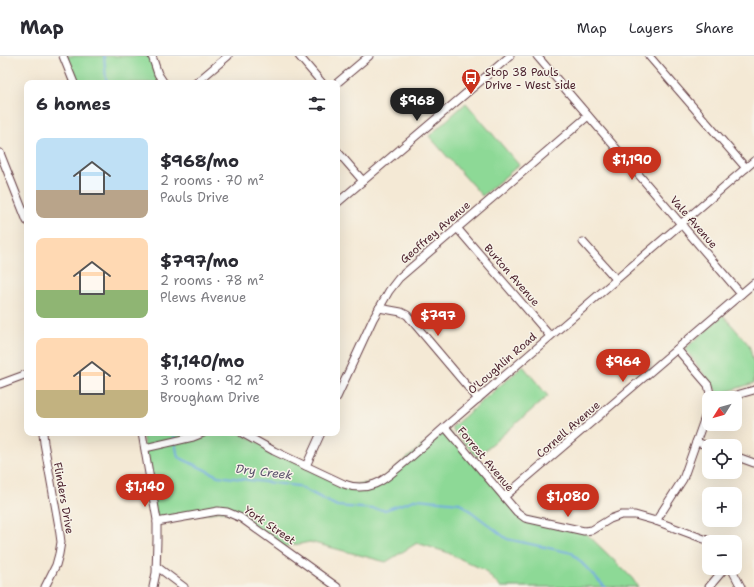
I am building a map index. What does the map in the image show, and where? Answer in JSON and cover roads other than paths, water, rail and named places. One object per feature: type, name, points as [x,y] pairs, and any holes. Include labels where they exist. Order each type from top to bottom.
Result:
[{"type":"street","points":[[63,56],[73,80]]},
{"type":"street","points":[[152,56],[158,74],[162,80]]},
{"type":"street","points":[[200,80],[228,56]]},
{"type":"street","points":[[299,56],[319,80]]},
{"type":"street","points":[[340,80],[368,56]]},
{"type":"street","points":[[340,200],[510,56]]},
{"type":"street","name":"Vale Avenue","points":[[537,56],[741,294]]},
{"type":"street","points":[[648,56],[746,168]]},
{"type":"street","name":"Geoffrey Avenue","points":[[340,390],[373,319],[389,291],[399,278],[588,116]]},
{"type":"street","points":[[0,153],[24,213]]},
{"type":"street","points":[[340,154],[363,181]]},
{"type":"street","name":"O'Loughlin Road","points":[[247,436],[274,451],[348,485],[362,487],[373,485],[388,476],[405,462],[754,161]]},
{"type":"street","name":"Burton Avenue","points":[[457,228],[550,336]]},
{"type":"street","points":[[583,242],[616,279]]},
{"type":"street","name":"Cornell Avenue","points":[[504,497],[754,283]]},
{"type":"street","points":[[379,308],[401,312],[406,315],[478,399]]},
{"type":"street","points":[[677,349],[708,385],[709,391]]},
{"type":"street","points":[[0,384],[24,375]]},
{"type":"street","points":[[742,393],[754,390]]},
{"type":"street","points":[[656,522],[683,479],[702,425]]},
{"type":"street","name":"Forrest Avenue","points":[[445,427],[517,512],[525,518],[581,530],[592,530],[610,519],[621,515],[635,515],[702,538]]},
{"type":"street","name":"Flinders Drive","points":[[43,436],[61,542],[56,565],[45,587]]},
{"type":"street","points":[[143,436],[157,522],[156,566],[153,587]]},
{"type":"street","points":[[145,448],[196,436]]},
{"type":"street","points":[[306,466],[320,436]]},
{"type":"street","points":[[696,442],[702,444]]},
{"type":"street","points":[[742,459],[754,463]]},
{"type":"street","name":"York Street","points":[[157,522],[213,511],[224,511],[234,514],[338,587]]},
{"type":"street","points":[[156,566],[184,587]]},
{"type":"street","points":[[709,587],[719,575]]},
{"type":"street","points":[[735,575],[741,587]]},
{"type":"waterway","name":"Dry Creek","points":[[104,56],[106,80]]},
{"type":"waterway","name":"Dry Creek","points":[[174,436],[178,457],[218,476],[298,486],[337,506],[385,510],[417,499],[460,503],[507,539],[572,553],[605,587]]},
{"type":"place","name":"Stop 38 Pauls Drive - West side","points":[[471,95]]}]
